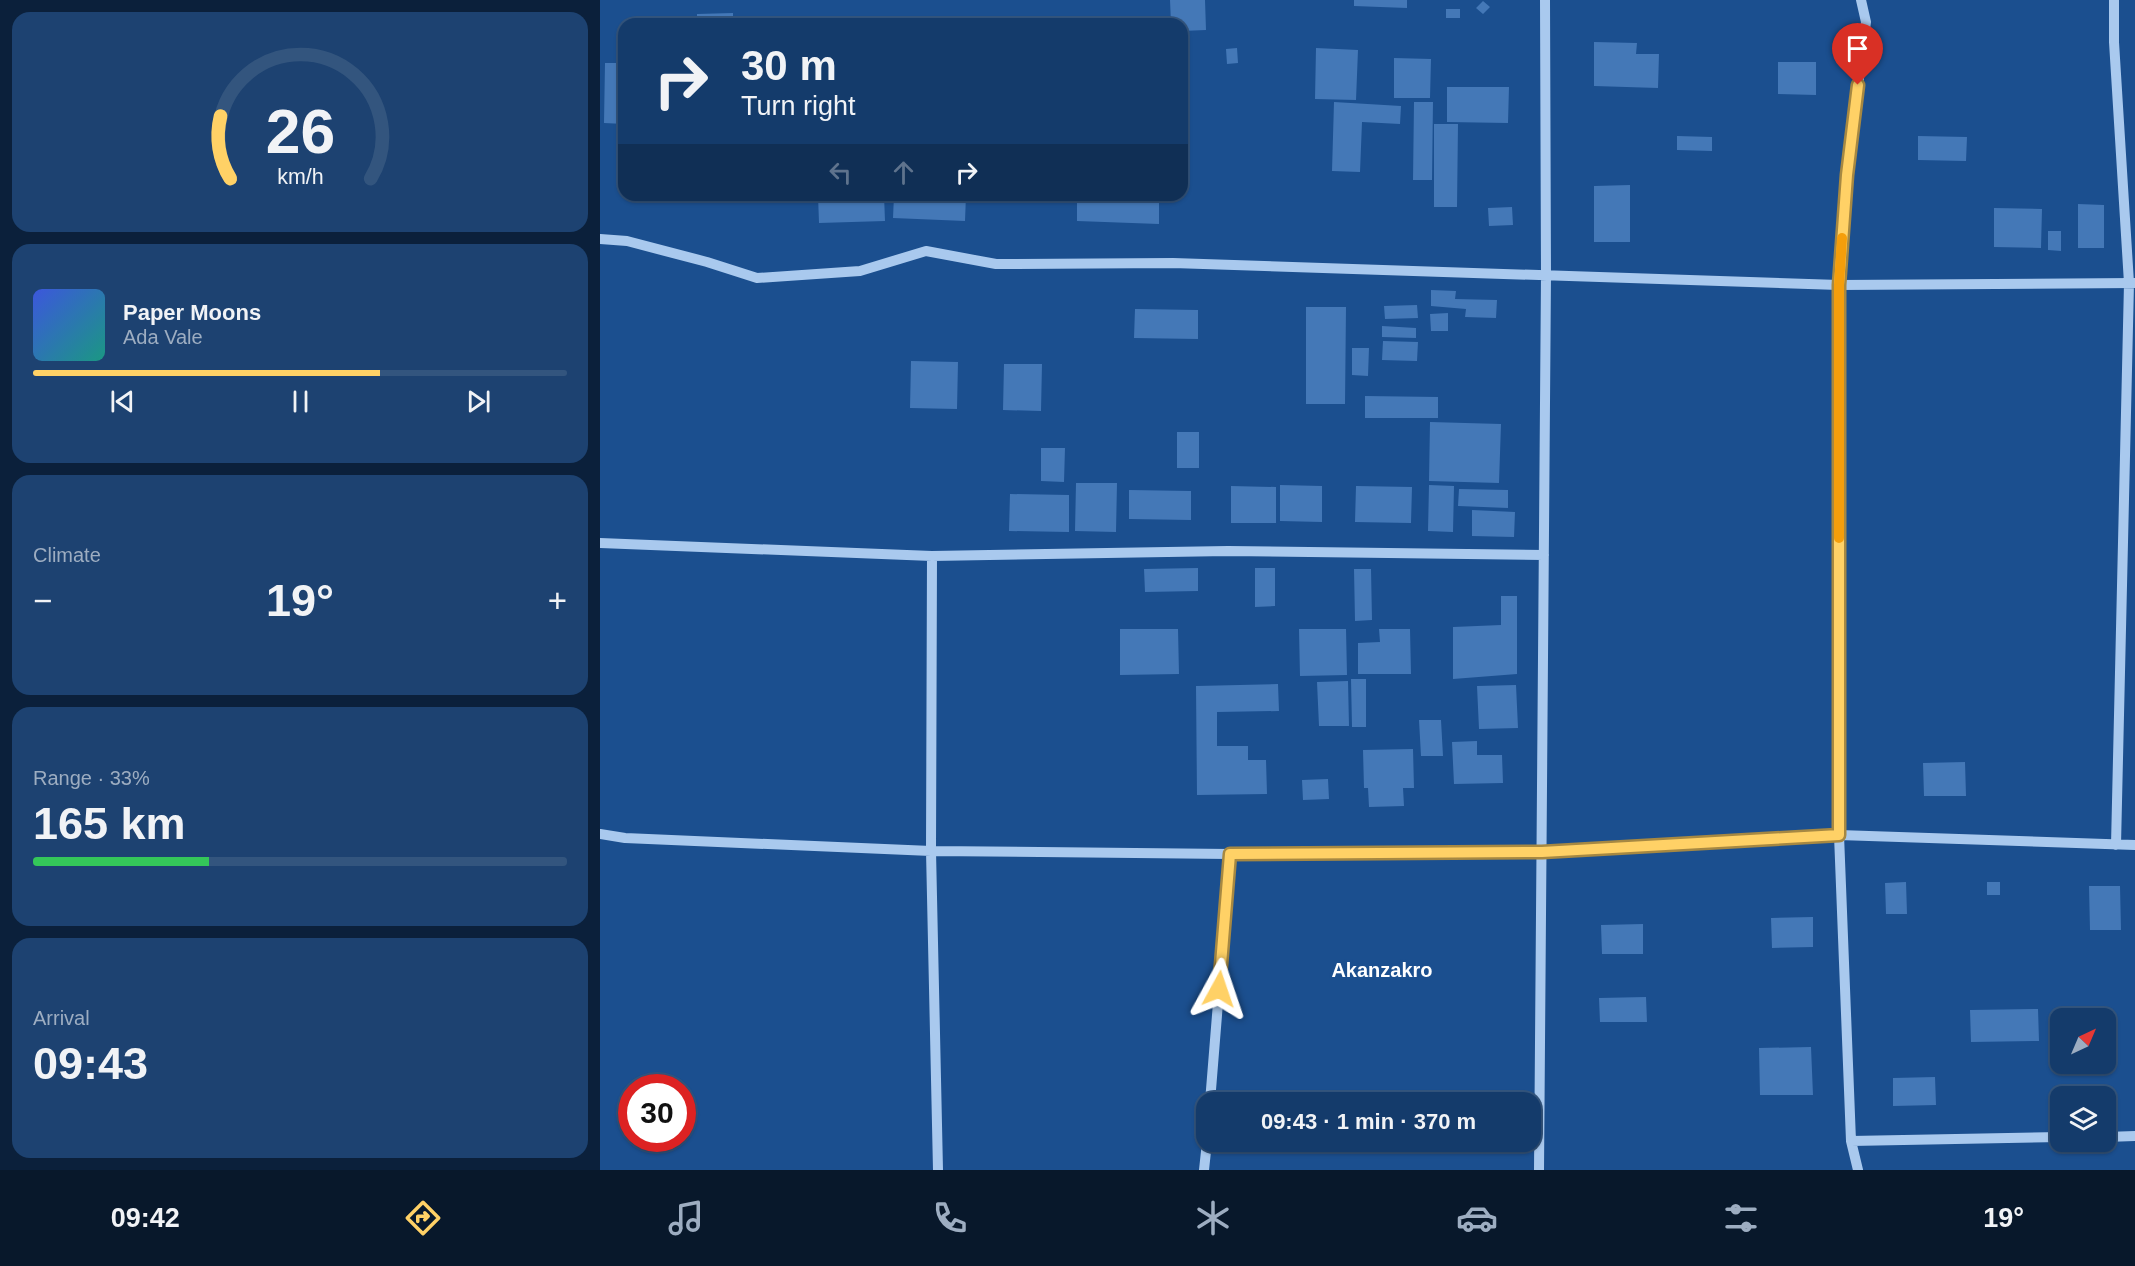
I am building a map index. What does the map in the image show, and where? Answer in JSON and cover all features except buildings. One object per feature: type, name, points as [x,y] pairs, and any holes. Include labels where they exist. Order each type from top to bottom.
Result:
[{"type":"street","points":[[1539,1170],[1546,274],[1545,0]]},
{"type":"street","points":[[1858,1170],[1851,1140],[1839,835],[1839,285],[1847,175],[1866,22],[1861,0]]},
{"type":"street","points":[[2114,0],[2114,42],[2132,283],[2116,845]]},
{"type":"street","points":[[600,239],[627,241],[757,278],[860,271],[926,251],[996,264],[1173,262],[1839,285],[2132,283]]},
{"type":"street","points":[[600,543],[932,556],[1228,551],[1544,555]]},
{"type":"street","points":[[932,556],[931,851],[938,1170]]},
{"type":"street","points":[[600,834],[625,838],[931,851],[1230,854],[1542,852],[1839,835],[2135,845]]},
{"type":"street","points":[[1211,1092],[1230,854]]},
{"type":"street","points":[[2116,1137],[2135,1136]]},
{"type":"street","points":[[1851,1140],[2050,1137]]},
{"type":"street","points":[[1204,1170],[1205,1152]]},
{"type":"slow traffic","points":[[1839,538],[1839,285],[1842,238]]},
{"type":"district","name":"Akanzakro","points":[[1382,970]]},
{"type":"route","points":[[1219,989],[1230,854],[1542,852],[1839,835],[1839,285],[1847,175],[1858,85]]}]
